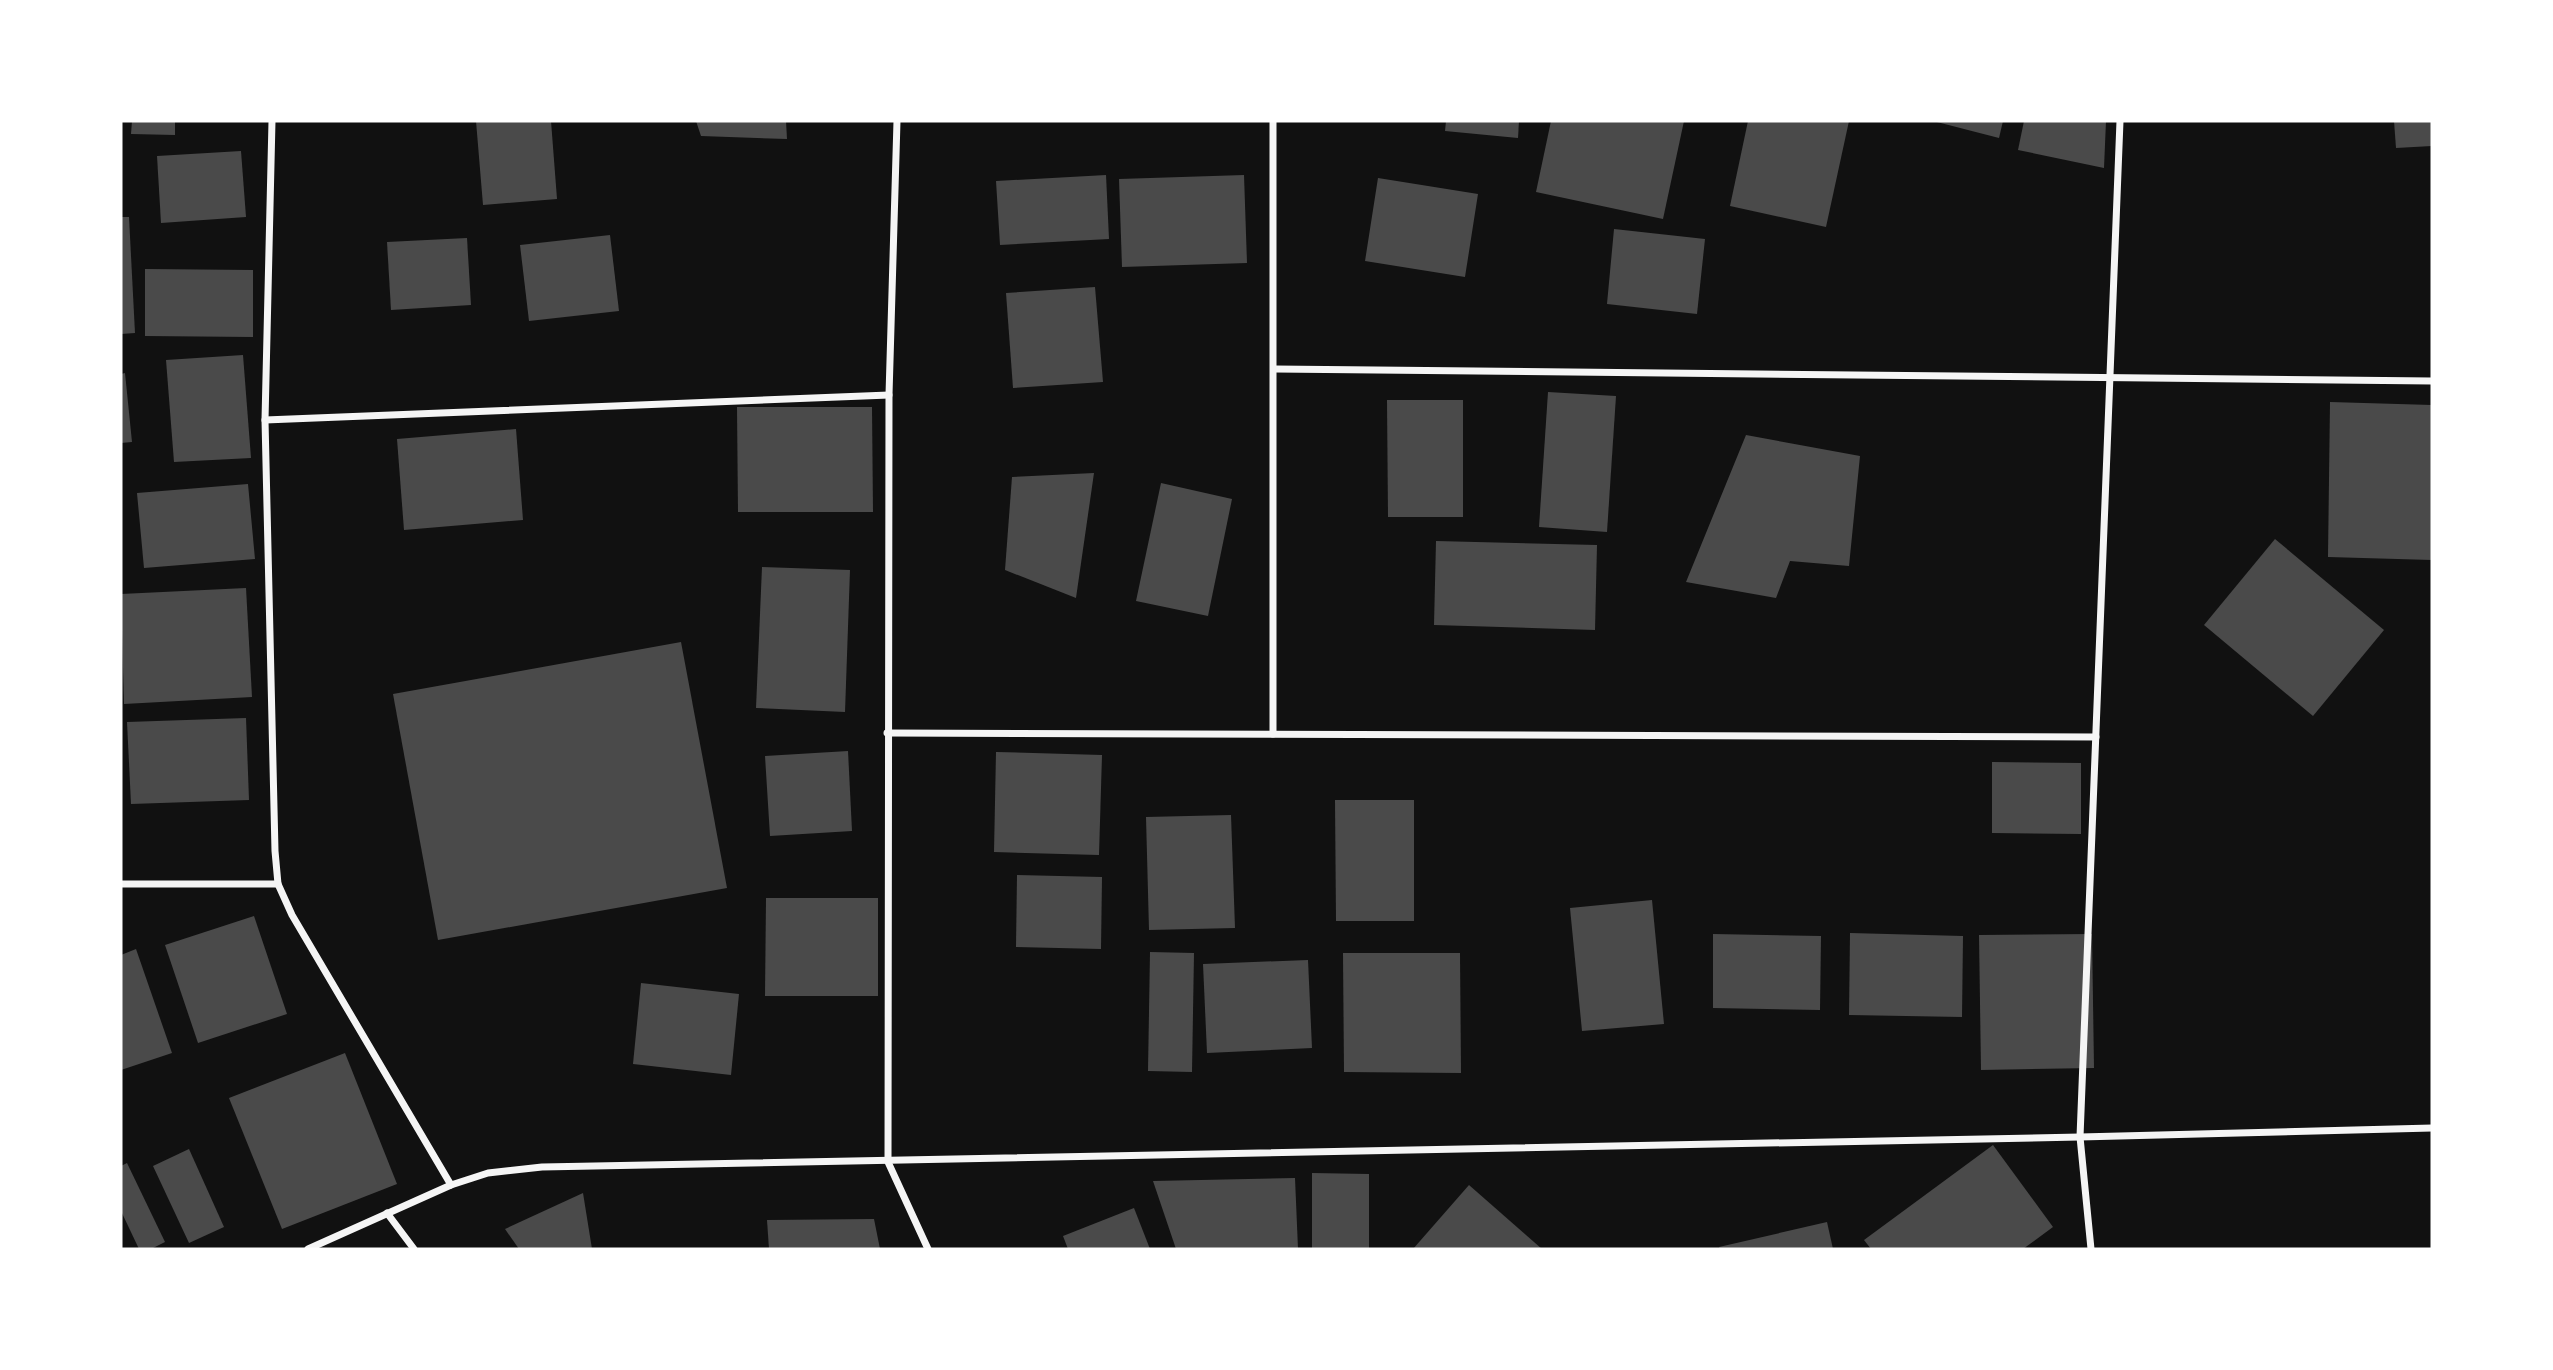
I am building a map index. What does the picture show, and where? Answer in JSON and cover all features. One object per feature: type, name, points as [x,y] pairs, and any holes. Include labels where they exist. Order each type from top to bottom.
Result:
[{"type":"street","points":[[272,121],[265,420],[278,884],[292,915],[451,1185]]},
{"type":"street","points":[[898,121],[889,395],[888,1161],[928,1249]]},
{"type":"street","points":[[1273,121],[1273,734]]},
{"type":"street","points":[[2091,1249],[2080,1137],[2120,121]]},
{"type":"street","points":[[1275,369],[2432,381]]},
{"type":"street","points":[[265,420],[889,395]]},
{"type":"street","points":[[887,733],[2095,737]]},
{"type":"street","points":[[121,884],[278,884]]},
{"type":"street","points":[[308,1249],[451,1185],[488,1173],[542,1167],[2432,1128]]},
{"type":"street","points":[[387,1213],[414,1249]]},
{"type":"building","points":[[132,121],[175,121],[175,135],[131,134]]},
{"type":"building","points":[[476,121],[551,121],[557,199],[483,205]]},
{"type":"building","points":[[696,121],[786,121],[787,139],[701,136]]},
{"type":"building","points":[[1446,121],[1519,121],[1518,138],[1445,131]]},
{"type":"building","points":[[1551,121],[1684,121],[1663,219],[1536,192]]},
{"type":"building","points":[[1748,121],[1849,121],[1826,227],[1730,206]]},
{"type":"building","points":[[1933,121],[2003,121],[1999,138]]},
{"type":"building","points":[[2024,121],[2106,121],[2104,168],[2018,150]]},
{"type":"building","points":[[2394,121],[2432,121],[2432,146],[2396,148]]},
{"type":"building","points":[[241,151],[246,217],[161,223],[157,156]]},
{"type":"building","points":[[1106,175],[1109,239],[1000,245],[996,181]]},
{"type":"building","points":[[1244,175],[1247,263],[1122,267],[1119,179]]},
{"type":"building","points":[[1378,178],[1478,194],[1465,277],[1365,261]]},
{"type":"building","points":[[121,217],[129,217],[135,333],[121,334]]},
{"type":"building","points":[[1614,229],[1705,239],[1697,314],[1607,304]]},
{"type":"building","points":[[610,235],[619,311],[529,321],[520,245]]},
{"type":"building","points":[[467,238],[471,305],[391,310],[387,242]]},
{"type":"building","points":[[145,269],[253,270],[253,337],[145,336]]},
{"type":"building","points":[[1095,287],[1103,382],[1013,388],[1006,293]]},
{"type":"building","points":[[243,355],[251,458],[174,462],[166,360]]},
{"type":"building","points":[[125,373],[132,442],[121,443],[121,374]]},
{"type":"building","points":[[1548,392],[1616,396],[1607,532],[1539,527]]},
{"type":"building","points":[[1387,400],[1463,400],[1463,517],[1388,517]]},
{"type":"building","points":[[2330,402],[2432,405],[2432,560],[2328,557]]},
{"type":"building","points":[[737,407],[872,407],[873,512],[738,512]]},
{"type":"building","points":[[516,429],[523,520],[404,530],[397,439]]},
{"type":"building","points":[[1746,435],[1860,456],[1849,566],[1790,561],[1776,598],[1686,582]]},
{"type":"building","points":[[1094,473],[1076,598],[1005,570],[1012,477]]},
{"type":"building","points":[[1161,483],[1232,499],[1208,616],[1136,601]]},
{"type":"building","points":[[248,484],[255,559],[144,568],[137,493]]},
{"type":"building","points":[[2275,539],[2384,630],[2313,716],[2204,625]]},
{"type":"building","points":[[1436,541],[1597,545],[1595,630],[1434,625]]},
{"type":"building","points":[[762,567],[850,570],[845,712],[756,708]]},
{"type":"building","points":[[246,588],[252,697],[124,704],[121,594]]},
{"type":"building","points":[[681,642],[727,888],[438,940],[393,694]]},
{"type":"building","points":[[246,718],[249,800],[131,804],[127,722]]},
{"type":"building","points":[[848,751],[852,831],[770,836],[765,756]]},
{"type":"building","points":[[996,752],[1102,755],[1099,855],[994,852]]},
{"type":"building","points":[[1992,762],[2081,763],[2081,834],[1992,833]]},
{"type":"building","points":[[1335,800],[1414,800],[1414,921],[1336,921]]},
{"type":"building","points":[[1231,815],[1235,928],[1149,930],[1146,817]]},
{"type":"building","points":[[1017,875],[1102,877],[1101,949],[1016,947]]},
{"type":"building","points":[[766,898],[878,898],[878,996],[765,996]]},
{"type":"building","points":[[1652,900],[1664,1024],[1582,1031],[1570,908]]},
{"type":"building","points":[[254,916],[287,1014],[198,1043],[165,945]]},
{"type":"building","points":[[1850,933],[1963,936],[1962,1017],[1849,1015]]},
{"type":"building","points":[[1713,934],[1821,936],[1820,1010],[1713,1008]]},
{"type":"building","points":[[2092,934],[2094,1068],[1981,1070],[1979,935]]},
{"type":"building","points":[[136,949],[172,1053],[121,1070],[121,955]]},
{"type":"building","points":[[1150,952],[1194,953],[1192,1072],[1148,1071]]},
{"type":"building","points":[[1343,953],[1460,953],[1461,1073],[1344,1072]]},
{"type":"building","points":[[1308,960],[1312,1048],[1207,1053],[1203,964]]},
{"type":"building","points":[[641,983],[739,994],[731,1075],[633,1064]]},
{"type":"building","points":[[345,1053],[397,1184],[282,1229],[229,1098]]},
{"type":"building","points":[[1993,1145],[2053,1227],[2023,1249],[1871,1249],[1864,1240]]},
{"type":"building","points":[[189,1149],[224,1227],[189,1243],[153,1166]]},
{"type":"building","points":[[127,1163],[165,1242],[151,1249],[139,1249],[121,1211],[121,1166]]},
{"type":"building","points":[[1312,1173],[1369,1174],[1369,1249],[1312,1249]]},
{"type":"building","points":[[1295,1178],[1298,1249],[1176,1249],[1153,1181]]},
{"type":"building","points":[[1469,1185],[1542,1249],[1413,1249]]},
{"type":"building","points":[[583,1193],[592,1249],[519,1249],[505,1229]]},
{"type":"building","points":[[1134,1208],[1150,1249],[1068,1249],[1063,1236]]},
{"type":"building","points":[[874,1219],[880,1249],[769,1249],[767,1220]]},
{"type":"building","points":[[1827,1222],[1833,1249],[1719,1247]]}]
